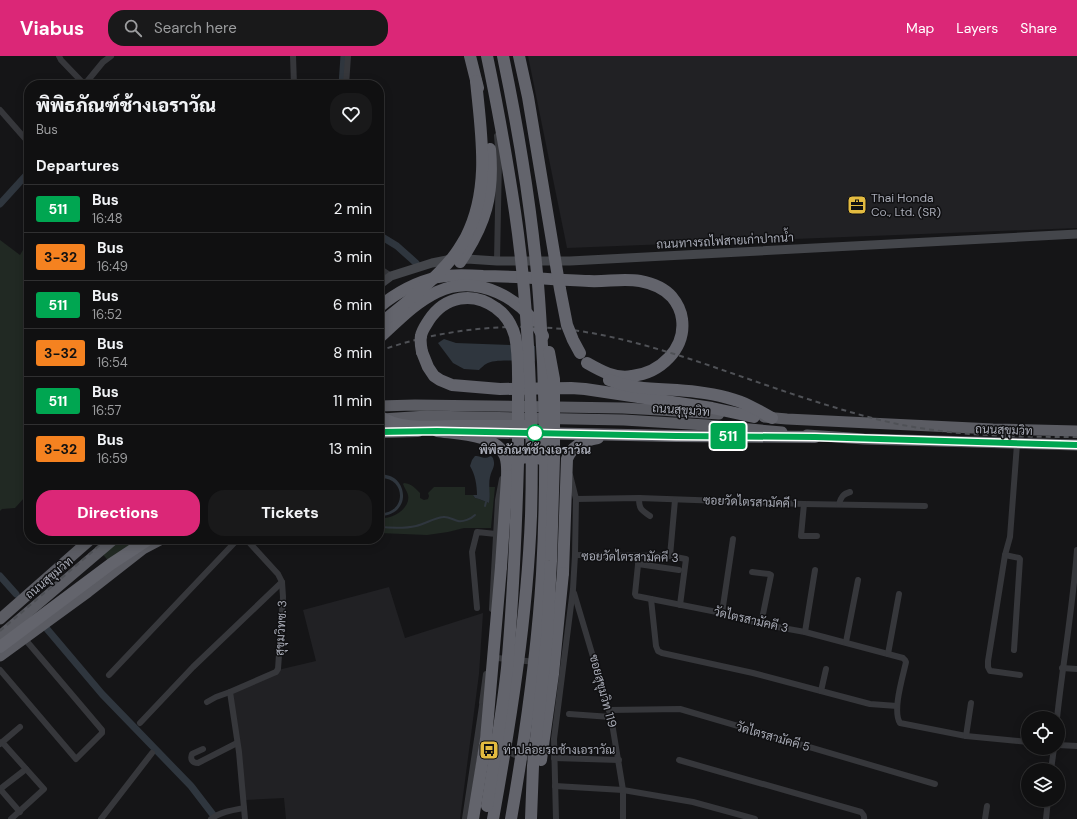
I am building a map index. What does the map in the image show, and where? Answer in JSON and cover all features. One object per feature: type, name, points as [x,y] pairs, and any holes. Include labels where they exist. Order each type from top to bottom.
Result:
[{"type":"highway","points":[[384,334],[446,277],[463,258],[479,231],[488,202],[491,168],[490,150],[482,106],[470,56]]},
{"type":"highway","points":[[487,56],[508,165],[522,272],[528,349],[532,446],[528,577],[522,639],[493,819]]},
{"type":"highway","points":[[503,56],[523,164],[537,274],[542,349],[545,444],[543,544],[537,637],[529,702],[510,819]]},
{"type":"highway","points":[[519,56],[567,325],[580,353],[598,375],[616,383],[641,388],[697,392],[724,397],[750,406],[772,418]]},
{"type":"highway","points":[[384,321],[437,275],[454,257],[462,245],[474,217],[482,180],[483,163],[476,81]]},
{"type":"highway","points":[[384,303],[412,285],[438,277],[452,276],[495,276],[594,282],[618,280],[638,281],[649,283],[666,291],[673,298],[681,313],[681,332],[677,348],[663,364],[644,373],[622,377],[603,372],[587,363]]},
{"type":"highway","points":[[418,303],[437,292],[462,286],[484,288],[495,292],[516,303],[527,313],[541,332],[549,352],[554,379],[552,561],[547,638],[534,761],[531,817]]},
{"type":"highway","points":[[486,819],[507,668],[513,593],[518,440],[518,361],[511,325],[505,316],[487,302],[471,298],[462,299],[446,303],[433,314],[420,338],[422,352],[428,368],[434,376],[452,385],[500,389],[571,388],[585,389],[712,408],[754,416]]},
{"type":"highway","name":"ถนนสุขุมวิท","points":[[384,406],[623,408],[940,427],[1077,431]]},
{"type":"highway","name":"ถนนสุขุมวิท","points":[[384,418],[427,416],[624,420],[706,425],[815,437],[1077,445]]},
{"type":"highway","points":[[384,420],[404,426],[417,427],[531,426],[656,429],[722,436]]},
{"type":"highway","points":[[939,441],[940,427]]},
{"type":"highway","points":[[384,432],[437,431],[676,436],[815,437]]},
{"type":"highway","points":[[437,431],[477,437],[494,443],[503,452],[507,465],[501,567],[486,739],[473,819]]},
{"type":"highway","points":[[531,817],[550,703],[556,647],[563,573],[568,454],[581,444],[595,438],[613,434]]},
{"type":"highway","points":[[507,465],[514,460],[533,457],[549,460],[551,462],[547,590],[541,662]]},
{"type":"highway","name":"ถนนสุขุมวิท","points":[[0,620],[85,544]]},
{"type":"highway","name":"ถนนสุขุมวิท","points":[[0,636],[108,544]]},
{"type":"highway","points":[[0,647],[92,578],[141,544]]},
{"type":"highway","points":[[0,656],[88,592],[143,549],[152,544]]},
{"type":"main road","name":"ถนนทางรถไฟสายเก่าปากน้ำ","points":[[384,282],[391,276],[432,263],[447,260],[570,261],[1077,234]]},
{"type":"street","points":[[60,56],[61,60],[80,80]]},
{"type":"street","points":[[89,80],[103,62],[111,56]]},
{"type":"street","points":[[293,56],[294,80]]},
{"type":"street","points":[[346,80],[348,56]]},
{"type":"street","points":[[483,56],[496,128],[499,158],[497,261]]},
{"type":"street","points":[[524,56],[558,261]]},
{"type":"street","points":[[0,110],[24,137]]},
{"type":"street","points":[[384,271],[391,276]]},
{"type":"street","points":[[1017,444],[1010,537],[1005,555],[988,667],[990,671],[1020,675]]},
{"type":"street","points":[[556,819],[554,738],[573,589],[575,555],[576,500],[567,459]]},
{"type":"street","points":[[465,819],[488,652],[498,500],[502,478],[507,465]]},
{"type":"street","points":[[839,504],[841,496],[850,492]]},
{"type":"street","points":[[639,498],[639,507],[650,516]]},
{"type":"street","name":"ซอยวัดไตรสามัคคี 1","points":[[576,500],[639,498],[804,504],[925,506]]},
{"type":"street","points":[[670,556],[675,500]]},
{"type":"street","points":[[804,504],[801,536],[817,536]]},
{"type":"street","points":[[477,608],[472,552],[476,536],[478,532],[496,534]]},
{"type":"street","points":[[722,613],[732,539]]},
{"type":"street","points":[[109,674],[233,544]]},
{"type":"street","name":"สุขุมวิทซ. 3","points":[[230,692],[276,672],[278,669],[283,597],[282,582],[278,574],[251,544]]},
{"type":"street","points":[[1058,711],[1062,668],[1075,577],[1077,550]]},
{"type":"street","name":"ซอยวัดไตรสามัคคี 3","points":[[575,555],[670,556],[686,559],[680,605]]},
{"type":"street","name":"วัดไตรสามัคคี 3","points":[[638,555],[635,594],[637,596],[722,613],[761,624],[805,632],[903,658],[906,662],[897,706]]},
{"type":"street","points":[[1005,555],[1020,559],[1014,650]]},
{"type":"street","points":[[638,564],[678,570]]},
{"type":"street","points":[[805,632],[815,570]]},
{"type":"street","points":[[752,572],[771,575],[761,624]]},
{"type":"street","points":[[846,642],[858,580]]},
{"type":"street","points":[[140,723],[193,667],[282,582]]},
{"type":"street","name":"ซอยสุขุมวิท 119","points":[[573,589],[611,718],[623,790],[623,819]]},
{"type":"street","points":[[888,654],[899,594]]},
{"type":"street","points":[[651,599],[656,646],[660,652],[753,673],[870,704],[897,706],[898,720],[900,723],[966,736],[1021,741]]},
{"type":"street","points":[[0,670],[76,759],[102,733],[102,730],[24,638]]},
{"type":"street","points":[[488,652],[492,657],[497,658],[563,665]]},
{"type":"street","points":[[1062,668],[1077,669]]},
{"type":"street","points":[[821,691],[826,669]]},
{"type":"street","points":[[206,702],[230,692],[245,819]]},
{"type":"street","points":[[482,703],[494,736],[502,746],[522,758],[534,757],[542,752],[554,738]]},
{"type":"street","points":[[966,736],[971,703]]},
{"type":"street","name":"วัดไตรสามัคคี 5","points":[[609,710],[680,709],[935,784]]},
{"type":"street","points":[[569,714],[611,718]]},
{"type":"street","points":[[12,819],[44,790],[1,743],[20,727]]},
{"type":"street","points":[[203,749],[192,754],[192,761],[198,763],[237,743]]},
{"type":"street","points":[[1065,745],[1077,746]]},
{"type":"street","points":[[101,819],[152,753]]},
{"type":"street","points":[[554,758],[618,760]]},
{"type":"street","points":[[679,760],[860,812],[864,814],[864,819]]},
{"type":"street","points":[[20,812],[0,789],[26,769]]},
{"type":"street","points":[[555,786],[623,790],[693,802],[755,819]]},
{"type":"street","points":[[985,819],[986,806]]},
{"type":"street","points":[[1046,819],[1047,807]]},
{"type":"street","points":[[211,819],[228,811],[244,808]]},
{"type":"street","points":[[728,812],[728,819]]},
{"type":"shaded area","points":[[528,56],[1077,56],[1077,228],[567,248]]},
{"type":"shaded area","points":[[0,240],[20,255],[24,248],[24,498],[15,508],[2,509],[0,511]]},
{"type":"shaded area","points":[[444,339],[456,343],[535,346],[535,361],[496,361],[486,364],[479,370],[464,369],[453,363],[438,343]]},
{"type":"shaded area","points":[[475,456],[484,458],[491,456],[494,461],[494,466],[489,480],[489,503],[475,498],[473,495],[477,495],[477,487],[470,466]]},
{"type":"shaded area","points":[[384,476],[389,476],[396,480],[401,486],[403,494],[402,502],[398,509],[390,514],[384,515],[384,512],[395,508],[399,502],[400,496],[399,489],[395,483],[384,479]]},
{"type":"shaded area","points":[[403,484],[409,484],[415,488],[420,493],[420,498],[424,500],[428,499],[428,493],[434,487],[465,487],[465,495],[473,495],[475,498],[489,503],[489,487],[495,487],[491,528],[464,528],[427,535],[384,533],[384,518],[394,515],[403,509],[408,500],[408,495]]},
{"type":"shaded area","points":[[108,544],[141,544],[111,564],[100,551]]},
{"type":"shaded area","points":[[389,587],[405,638],[483,613],[479,674],[460,819],[286,819],[284,798],[245,800],[232,692],[282,669],[316,661],[303,610]]},
{"type":"waterway","points":[[342,80],[344,56]]},
{"type":"waterway","points":[[0,204],[24,178]]},
{"type":"waterway","points":[[384,238],[397,246],[416,263]]},
{"type":"waterway","points":[[485,506],[486,502]]},
{"type":"waterway","points":[[384,527],[411,527],[445,517],[462,521],[475,515]]},
{"type":"waterway","points":[[0,576],[16,594]]},
{"type":"waterway","points":[[47,629],[102,694],[191,786],[214,816]]},
{"type":"railway","points":[[384,350],[433,336],[489,328],[518,327],[574,330],[615,338],[690,359],[835,408],[880,420],[953,432],[1028,437],[1077,437]]},
{"type":"railway","points":[[0,631],[101,544]]},
{"type":"bus line","name":"511","points":[[384,432],[437,431],[676,436],[815,437],[1077,445]]},
{"type":"place","name":"Thai Honda Co., Ltd. (SR)","points":[[857,205]]},
{"type":"place","name":"พิพิธภัณฑ์ช้างเอราวัณ","points":[[535,433]]},
{"type":"place","name":"ท่าปล่อยรถช้างเอราวัณ","points":[[489,750]]}]
